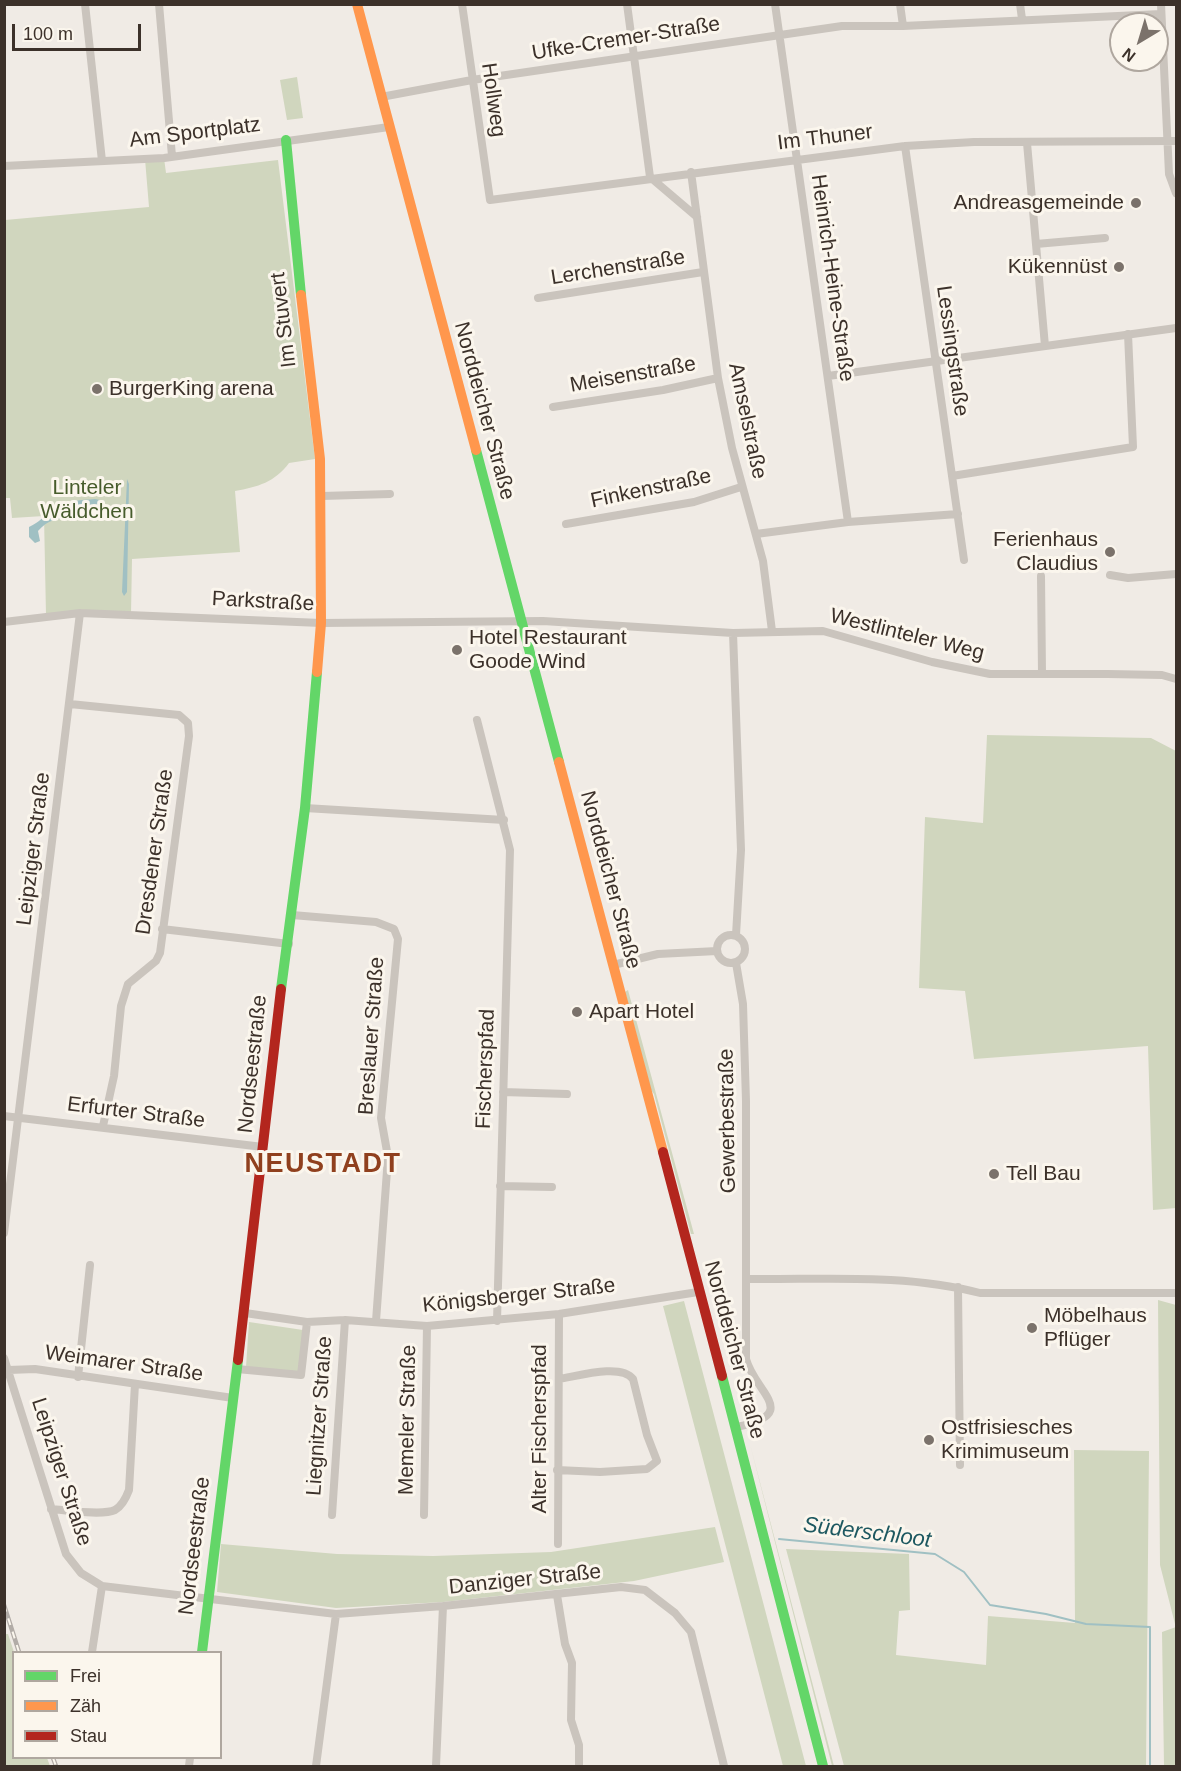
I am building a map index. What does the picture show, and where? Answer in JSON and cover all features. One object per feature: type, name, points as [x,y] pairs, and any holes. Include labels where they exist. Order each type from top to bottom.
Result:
[{"type":"main road","name":"Norddeicher Straße","points":[[357,4],[698,1292],[736,1427],[823,1767]]},
{"type":"main road","name":"Im Stuvert","points":[[286,140],[294,238],[321,459],[321,622]]},
{"type":"main road","name":"Nordseestraße","points":[[202,1651],[245,1313],[272,1079],[273,1052],[289,944],[305,808],[321,622]]},
{"type":"street","points":[[85,4],[102,161]]},
{"type":"street","points":[[159,4],[172,156]]},
{"type":"street","name":"Hollweg","points":[[462,4],[489,200]]},
{"type":"street","points":[[627,4],[650,177],[697,217]]},
{"type":"street","name":"Heinrich-Heine-Straße","points":[[775,4],[848,522]]},
{"type":"street","points":[[900,4],[903,26]]},
{"type":"street","points":[[1020,4],[1022,19]]},
{"type":"street","name":"Ufke-Cremer-Straße","points":[[381,97],[472,80],[842,26],[903,26],[1109,16]]},
{"type":"street","points":[[1164,72],[1169,174],[1176,193]]},
{"type":"street","name":"Am Sportplatz","points":[[4,166],[172,156],[389,127]]},
{"type":"street","name":"Im Thuner","points":[[489,200],[650,177],[905,146],[974,142],[1176,141]]},
{"type":"street","points":[[1027,143],[1045,346]]},
{"type":"street","name":"Lessingstraße","points":[[905,146],[964,561]]},
{"type":"street","name":"Amselstraße","points":[[691,172],[718,378],[741,487],[763,561],[772,631]]},
{"type":"street","points":[[1036,244],[1105,238]]},
{"type":"street","name":"Lerchenstraße","points":[[538,298],[703,272]]},
{"type":"street","points":[[828,376],[1176,328]]},
{"type":"street","points":[[952,476],[1133,447],[1128,334]]},
{"type":"street","name":"Meisenstraße","points":[[553,407],[663,390],[718,378]]},
{"type":"street","name":"Finkenstraße","points":[[566,524],[694,502],[741,487]]},
{"type":"street","points":[[322,496],[390,494]]},
{"type":"street","points":[[756,534],[848,522],[958,514]]},
{"type":"street","points":[[1110,575],[1128,578],[1176,574]]},
{"type":"street","points":[[1041,576],[1042,674]]},
{"type":"street","name":"Parkstraße","points":[[4,622],[80,613],[321,622],[520,621]]},
{"type":"street","name":"Leipziger Straße","points":[[4,1233],[80,613]]},
{"type":"street","name":"Westlinteler Weg","points":[[520,621],[734,633],[823,631],[970,671],[990,674],[1162,675],[1176,679]]},
{"type":"street","name":"Gewerbestraße","points":[[734,633],[741,850],[736,935],[742,939],[746,948],[743,957],[736,963],[744,1021],[746,1359],[749,1373],[771,1400],[771,1407],[767,1415],[736,1427]]},
{"type":"street","name":"Dresdener Straße","points":[[70,704],[179,715],[188,723],[189,736],[160,953],[156,961],[128,984],[121,1006],[114,1076],[103,1126]]},
{"type":"street","name":"Fischerspfad","points":[[477,720],[510,850],[496,1320]]},
{"type":"street","points":[[305,808],[504,820]]},
{"type":"street","name":"Breslauer Straße","points":[[292,915],[376,922],[394,929],[398,939],[381,1118],[388,1157],[376,1321]]},
{"type":"street","points":[[162,929],[289,944]]},
{"type":"street","points":[[717,951],[723,937],[736,935]]},
{"type":"street","points":[[613,965],[658,954],[717,951]]},
{"type":"street","points":[[717,951],[723,961],[736,963]]},
{"type":"street","points":[[503,1092],[567,1094]]},
{"type":"street","name":"Erfurter Straße","points":[[4,1116],[263,1146]]},
{"type":"street","points":[[500,1186],[552,1187]]},
{"type":"street","points":[[78,1377],[90,1265]]},
{"type":"street","points":[[746,1279],[910,1281],[958,1287],[980,1293],[1176,1293]]},
{"type":"street","points":[[958,1287],[960,1465]]},
{"type":"street","name":"Königsberger Straße","points":[[245,1313],[307,1323],[345,1320],[427,1326],[559,1314],[698,1292]]},
{"type":"street","name":"Alter Fischerspfad","points":[[558,1544],[559,1314]]},
{"type":"street","name":"Liegnitzer Straße","points":[[332,1515],[345,1320]]},
{"type":"street","points":[[237,1369],[301,1374],[307,1323]]},
{"type":"street","name":"Memeler Straße","points":[[424,1515],[427,1326]]},
{"type":"street","name":"Leipziger Straße","points":[[4,1358],[66,1554],[81,1573],[102,1586],[208,1598]]},
{"type":"street","name":"Weimarer Straße","points":[[9,1370],[35,1369],[233,1398]]},
{"type":"street","points":[[557,1470],[600,1472],[646,1469],[657,1461],[647,1436],[633,1379],[628,1372],[618,1370],[559,1379]]},
{"type":"street","points":[[51,1509],[115,1510],[125,1501],[129,1490],[135,1384]]},
{"type":"street","points":[[92,1651],[102,1586]]},
{"type":"street","name":"Danziger Straße","points":[[208,1598],[336,1614],[443,1606],[621,1587],[645,1590],[684,1621],[694,1640],[724,1767]]},
{"type":"street","points":[[557,1594],[565,1644],[572,1663],[572,1720],[579,1745],[579,1767]]},
{"type":"street","points":[[436,1767],[443,1606]]},
{"type":"street","points":[[316,1767],[336,1614]]},
{"type":"green space","points":[[297,77],[303,118],[287,120],[280,80]]},
{"type":"green space","name":"Linteler Wäldchen","points":[[164,158],[166,173],[278,160],[315,459],[289,463],[278,475],[265,483],[235,491],[240,552],[132,559],[131,614],[46,615],[44,516],[12,518],[10,498],[4,498],[5,220],[149,207],[145,159]]},
{"type":"green space","points":[[987,735],[1151,738],[1176,751],[1176,1208],[1153,1210],[1148,1046],[974,1059],[965,991],[919,988],[925,817],[983,823]]},
{"type":"green space","points":[[628,990],[694,1234],[691,1234],[654,1094],[651,1090],[625,992]]},
{"type":"green space","points":[[1158,1300],[1176,1305],[1175,1624],[1160,1565]]},
{"type":"green space","points":[[684,1301],[806,1766],[783,1766],[663,1306]]},
{"type":"green space","points":[[249,1322],[303,1330],[298,1372],[246,1367]]},
{"type":"green space","points":[[750,1444],[834,1766],[832,1766]]},
{"type":"green space","points":[[1074,1450],[1149,1451],[1146,1766],[844,1766],[786,1549],[909,1554],[910,1610],[899,1611],[896,1655],[986,1665],[988,1616],[1075,1623]]},
{"type":"green space","points":[[715,1527],[724,1562],[634,1581],[443,1602],[336,1608],[217,1592],[221,1544],[337,1554],[433,1556],[551,1552]]},
{"type":"green space","points":[[1176,1627],[1176,1766],[1164,1766],[1162,1632]]},
{"type":"green space","points":[[4,1634],[8,1634],[14,1651],[12,1759],[47,1759],[50,1766],[5,1766]]},
{"type":"water","points":[[127,479],[129,484],[127,592],[124,596],[122,592]]},
{"type":"water","points":[[95,499],[105,501],[103,511],[87,517],[54,520],[38,531],[40,541],[35,543],[29,537],[29,527],[56,506],[72,501]]},
{"type":"waterway","name":"Süderschloot","points":[[779,1539],[935,1554],[964,1572],[990,1605],[1046,1614],[1086,1624],[1150,1627],[1150,1766]]},
{"type":"railway","points":[[4,1605],[19,1651]]},
{"type":"railway","points":[[53,1759],[56,1766]]},
{"type":"traffic: fast","points":[[286,140],[301,295]]},
{"type":"traffic: fast","points":[[476,450],[559,762]]},
{"type":"traffic: fast","points":[[281,989],[305,808],[317,672]]},
{"type":"traffic: fast","points":[[202,1651],[238,1360]]},
{"type":"traffic: fast","points":[[722,1376],[823,1766]]},
{"type":"traffic: slow","points":[[357,4],[476,450]]},
{"type":"traffic: slow","points":[[301,295],[320,459],[321,623],[317,672]]},
{"type":"traffic: slow","points":[[559,762],[663,1152]]},
{"type":"traffic: jam","points":[[238,1360],[281,989]]},
{"type":"traffic: jam","points":[[663,1152],[722,1376]]},
{"type":"place","name":"Andreasgemeinde","points":[[1136,203]]},
{"type":"place","name":"Kükennüst","points":[[1119,267]]},
{"type":"place","name":"BurgerKing arena","points":[[97,389]]},
{"type":"place","name":"Ferienhaus Claudius","points":[[1110,552]]},
{"type":"place","name":"Hotel Restaurant Goode Wind","points":[[457,650]]},
{"type":"place","name":"Apart Hotel","points":[[577,1012]]},
{"type":"place","name":"Tell Bau","points":[[994,1174]]},
{"type":"place","name":"Möbelhaus Pflüger","points":[[1032,1328]]},
{"type":"place","name":"Ostfrisiesches Krimimuseum","points":[[929,1440]]},
{"type":"district","name":"NEUSTADT","points":[[323,1165]]}]
